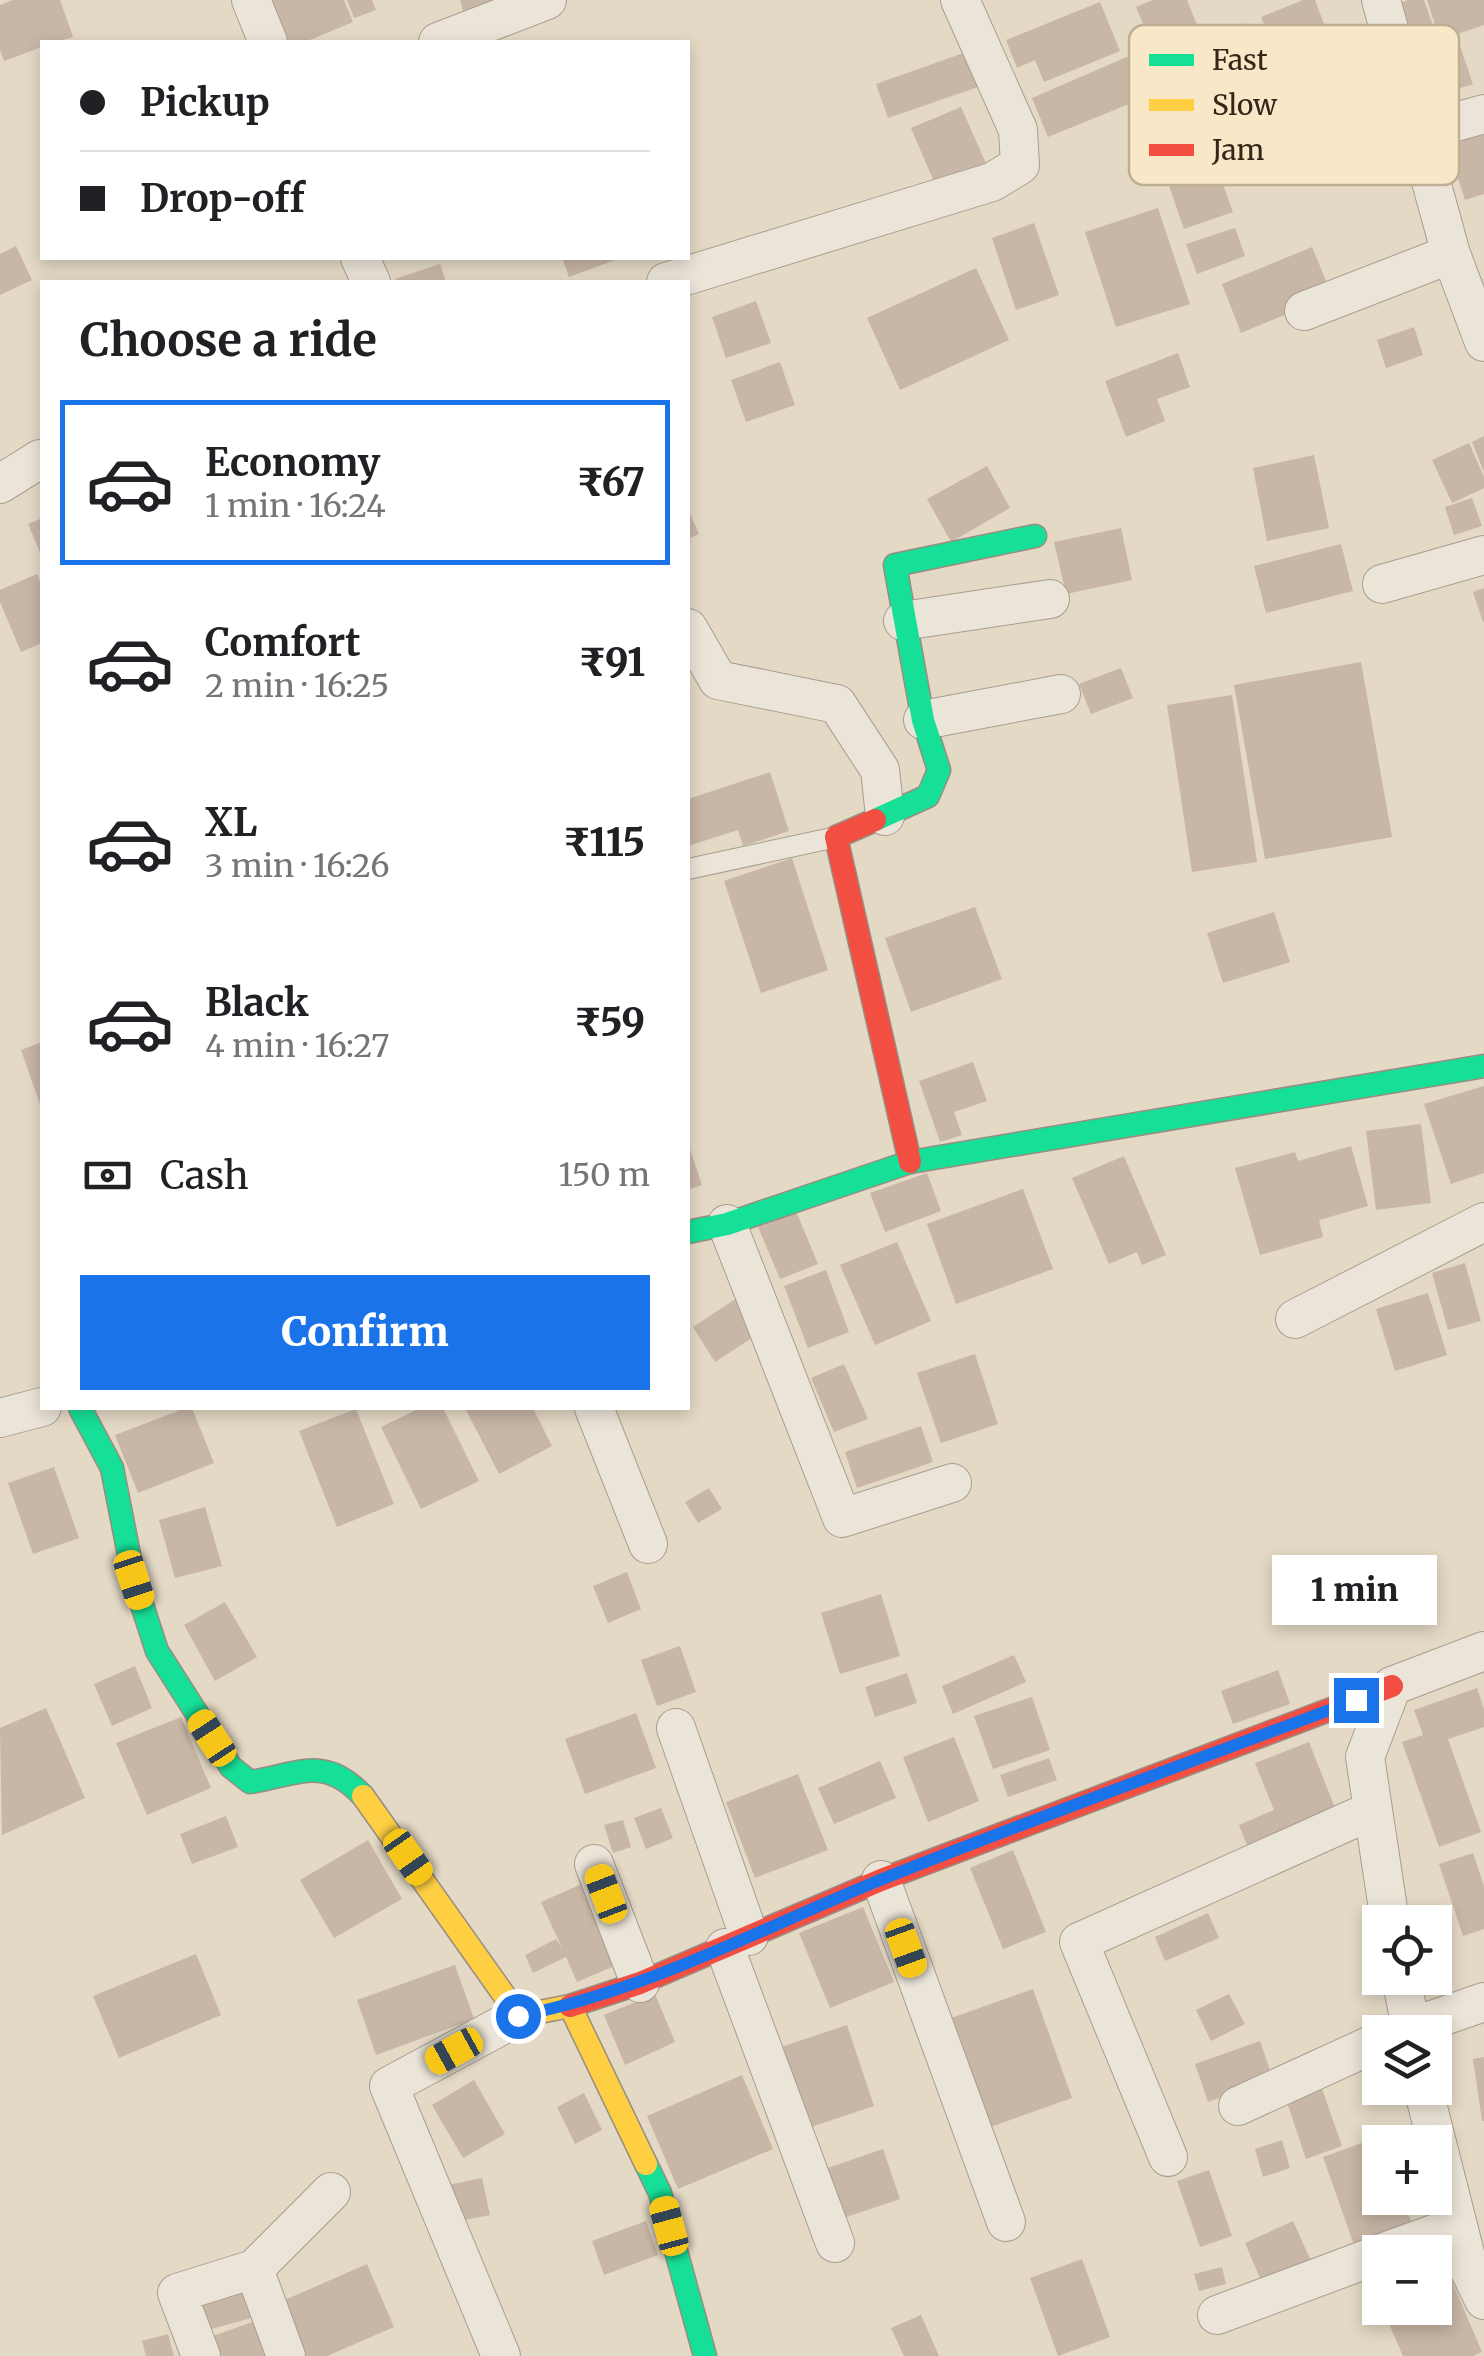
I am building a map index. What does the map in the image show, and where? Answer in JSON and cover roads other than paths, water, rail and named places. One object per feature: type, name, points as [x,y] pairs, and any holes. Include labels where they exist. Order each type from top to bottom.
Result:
[{"type":"street","points":[[251,0],[267,40]]},
{"type":"street","points":[[443,40],[547,0]]},
{"type":"street","points":[[673,280],[992,182],[1020,165],[1018,130],[960,0]]},
{"type":"street","points":[[1381,0],[1388,25]]},
{"type":"street","points":[[1459,121],[1484,114]]},
{"type":"street","points":[[1433,185],[1451,254],[1484,342]]},
{"type":"street","points":[[1304,311],[1451,254]]},
{"type":"street","points":[[0,484],[40,460]]},
{"type":"street","points":[[910,1162],[836,836],[928,796],[938,770],[923,720],[895,565],[1034,536]]},
{"type":"street","points":[[1382,584],[1484,555]]},
{"type":"street","points":[[903,621],[1050,599]]},
{"type":"street","points":[[690,631],[718,680],[837,704],[880,770],[885,816]]},
{"type":"street","points":[[923,720],[1060,694]]},
{"type":"street","points":[[690,1232],[727,1224],[910,1162],[1484,1066]]},
{"type":"street","points":[[1294,1319],[1484,1222]]},
{"type":"street","points":[[727,1224],[842,1518],[952,1483]]},
{"type":"street","points":[[0,1418],[40,1408]]},
{"type":"street","points":[[81,1410],[112,1468],[134,1580],[157,1650],[231,1767],[250,1782],[271,1781],[307,1769],[338,1774],[360,1793],[518,2016]]},
{"type":"street","points":[[595,1410],[648,1544]]},
{"type":"street","points":[[500,2356],[390,2086],[518,2016],[570,2006],[640,1983],[881,1880],[1484,1652]]},
{"type":"street","points":[[1387,1905],[1365,1757],[1392,1686]]},
{"type":"street","points":[[676,1728],[737,1942],[835,2243]]},
{"type":"street","points":[[1168,2156],[1078,1942],[1372,1810]]},
{"type":"street","points":[[594,1864],[640,1983]]},
{"type":"street","points":[[881,1880],[1006,2222]]},
{"type":"street","points":[[1449,2015],[1484,2002]]},
{"type":"street","points":[[570,2006],[660,2193],[705,2356]]},
{"type":"street","points":[[1238,2106],[1362,2050]]},
{"type":"street","points":[[1427,2105],[1469,2270],[1484,2300]]},
{"type":"street","points":[[201,2356],[177,2293],[254,2269],[331,2192]]},
{"type":"street","points":[[1431,2235],[1458,2225]]},
{"type":"street","points":[[1217,2315],[1362,2261]]},
{"type":"street","points":[[254,2269],[286,2356]]},
{"type":"lane","points":[[690,869],[836,836]]}]
